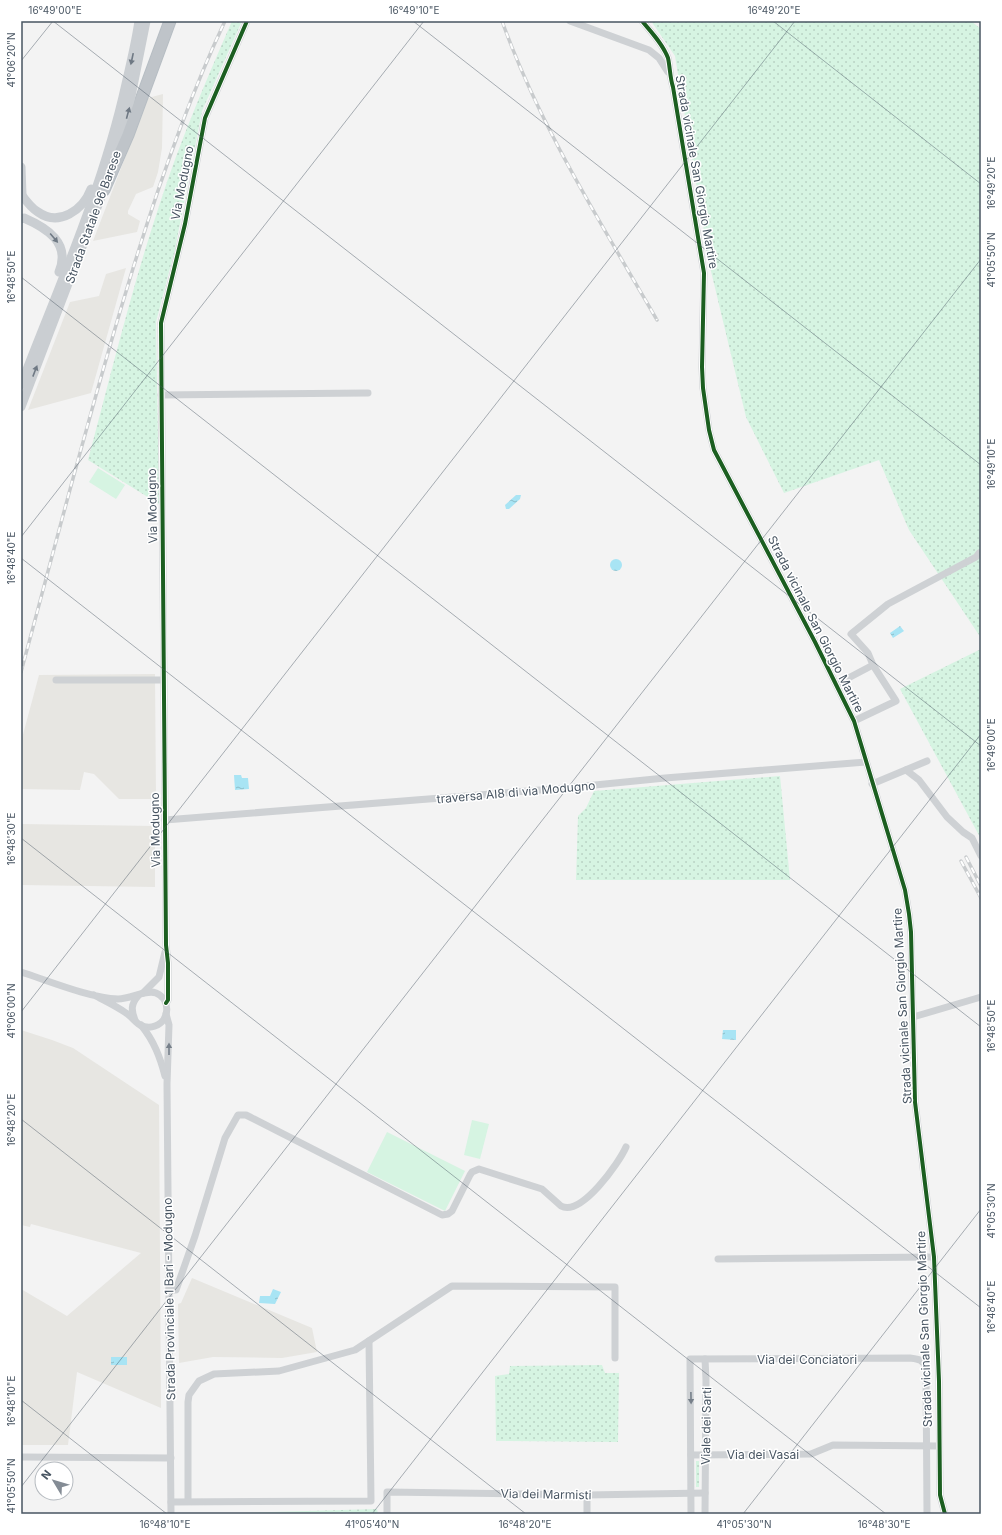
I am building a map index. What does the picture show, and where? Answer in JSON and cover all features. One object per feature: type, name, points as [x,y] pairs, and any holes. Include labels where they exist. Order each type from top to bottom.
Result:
[{"type":"highway","points":[[104,190],[128,134],[170,21]]},
{"type":"main road","name":"Strada Statale 96 Barese","points":[[21,385],[85,221],[110,148],[119,114],[139,21]]},
{"type":"main road","name":"Strada Statale 96 Barese","points":[[21,407],[104,190],[129,106],[141,56],[146,21]]},
{"type":"main road","points":[[21,168],[21,194],[32,207],[47,217],[65,216],[80,207],[87,197],[110,148]]},
{"type":"main road","points":[[22,217],[50,232],[56,239],[62,256],[62,266],[41,320],[35,350]]},
{"type":"street","name":"Via Modugno","points":[[166,1003],[168,1000],[168,963],[166,945],[163,680],[161,323],[185,224],[202,131],[207,112],[247,21]]},
{"type":"street","points":[[570,21],[649,50],[659,58],[670,76]]},
{"type":"street","name":"Strada vicinale San Giorgio Martire","points":[[642,21],[663,48],[668,59],[673,87],[704,273],[702,367],[706,409],[714,450],[837,684],[854,721],[899,869],[909,914],[916,1102],[934,1257],[940,1495],[945,1514]]},
{"type":"street","points":[[161,395],[368,393]]},
{"type":"street","points":[[854,721],[896,701],[873,664],[866,649],[851,634],[888,604],[979,554]]},
{"type":"street","points":[[837,684],[873,664]]},
{"type":"street","points":[[56,680],[163,680]]},
{"type":"street","points":[[872,784],[927,761]]},
{"type":"street","name":"traversa AI8 di via Modugno","points":[[165,820],[866,762]]},
{"type":"street","points":[[906,770],[919,780],[947,817],[972,838],[981,856]]},
{"type":"street","name":"Via Modugno","points":[[141,994],[159,978],[166,945]]},
{"type":"street","points":[[21,972],[94,995],[117,999],[141,994],[151,992],[158,994],[166,1003],[166,1014],[161,1023],[154,1027],[147,1027],[138,1022],[132,1013],[134,1001],[141,994]]},
{"type":"street","name":"Strada Provinciale 1 Bari - Modugno","points":[[94,995],[118,1008],[138,1022],[154,1044],[160,1056],[167,1084]]},
{"type":"street","points":[[913,1017],[981,997]]},
{"type":"street","name":"Strada Provinciale 1 Bari - Modugno","points":[[166,1014],[169,1025],[167,1084],[171,1514]]},
{"type":"street","points":[[169,1290],[176,1290],[195,1236],[225,1138],[238,1115],[246,1115],[442,1215],[448,1214],[452,1211],[470,1174],[479,1169],[542,1189],[561,1206],[565,1208],[572,1207],[589,1195],[604,1181],[618,1163],[626,1148]]},
{"type":"street","points":[[718,1260],[934,1257]]},
{"type":"street","points":[[188,1501],[188,1402],[189,1395],[199,1381],[214,1374],[279,1371],[355,1350],[452,1286],[615,1287],[615,1358]]},
{"type":"street","points":[[171,1502],[372,1501],[369,1341]]},
{"type":"street","name":"Via dei Conciatori","points":[[690,1359],[919,1359],[924,1362],[926,1367],[927,1446]]},
{"type":"street","name":"Viale dei Sarti","points":[[690,1359],[691,1514]]},
{"type":"street","name":"Viale dei Sarti","points":[[705,1359],[705,1514]]},
{"type":"street","name":"Via dei Vasai","points":[[691,1455],[811,1454],[833,1445],[927,1446]]},
{"type":"street","points":[[927,1514],[927,1446],[939,1446]]},
{"type":"street","points":[[21,1457],[171,1458]]},
{"type":"street","name":"Via dei Marmisti","points":[[387,1514],[387,1492],[587,1495],[705,1493]]},
{"type":"street","points":[[587,1495],[587,1514]]},
{"type":"shaded area","points":[[163,94],[162,148],[158,172],[153,187],[136,194],[128,211],[128,214],[140,221],[137,232],[93,241],[148,98]]},
{"type":"shaded area","points":[[126,268],[91,393],[28,410],[70,302],[99,296],[106,274]]},
{"type":"shaded area","points":[[155,674],[156,799],[119,799],[94,774],[84,772],[80,790],[21,789],[21,742],[39,675]]},
{"type":"shaded area","points":[[21,824],[155,826],[155,887],[21,885]]},
{"type":"shaded area","points":[[21,1030],[73,1048],[159,1105],[161,1408],[77,1372],[68,1445],[21,1445],[21,1289],[67,1316],[141,1253],[31,1224],[30,1227],[21,1225]]},
{"type":"shaded area","points":[[192,1278],[312,1328],[317,1352],[282,1358],[213,1357],[179,1363],[178,1304],[181,1303]]},
{"type":"green space","points":[[232,21],[242,21],[202,111],[175,249],[156,322],[159,504],[88,460],[131,299],[160,203],[185,134]]},
{"type":"green space","points":[[651,21],[971,21],[981,29],[981,638],[909,530],[879,460],[784,493],[746,417],[710,267],[675,56]]},
{"type":"green space","points":[[98,468],[125,485],[116,499],[89,482]]},
{"type":"green space","points":[[981,649],[981,839],[900,689]]},
{"type":"green space","points":[[780,776],[790,880],[576,880],[578,816],[586,808],[594,791]]},
{"type":"green space","points":[[472,1120],[489,1124],[480,1159],[464,1155]]},
{"type":"green space","points":[[387,1132],[465,1171],[445,1211],[367,1172]]},
{"type":"green space","points":[[602,1365],[605,1373],[619,1373],[618,1442],[496,1441],[495,1376],[509,1374],[510,1366]]},
{"type":"green space","points":[[696,1461],[699,1461],[699,1487],[696,1487]]},
{"type":"green space","points":[[377,1509],[378,1514],[201,1514]]},
{"type":"water","points":[[516,495],[521,495],[520,499],[509,509],[506,509],[505,505]]},
{"type":"water","points":[[614,559],[618,559],[622,565],[618,571],[614,571],[610,567],[610,563]]},
{"type":"water","points":[[900,626],[904,631],[893,638],[890,633]]},
{"type":"water","points":[[234,775],[241,775],[242,778],[248,778],[249,789],[235,790]]},
{"type":"water","points":[[723,1030],[736,1030],[736,1040],[722,1039]]},
{"type":"water","points":[[273,1289],[281,1292],[275,1304],[259,1303],[260,1296],[270,1296]]},
{"type":"water","points":[[111,1357],[127,1357],[127,1365],[111,1365]]},
{"type":"railway","points":[[21,672],[86,430],[138,251],[184,118],[210,53],[225,21]]},
{"type":"railway","points":[[502,21],[534,99],[553,137],[593,211],[657,320]]},
{"type":"railway","points":[[966,857],[981,886]]},
{"type":"railway","points":[[961,861],[981,898]]},
{"type":"cycle path","points":[[166,1003],[168,1000],[168,963],[166,945],[161,323],[185,224],[205,118],[247,21]]},
{"type":"cycle path","points":[[642,21],[666,53],[673,87],[704,273],[703,388],[709,430],[714,450],[815,642],[854,721],[905,890],[911,932],[915,1102],[934,1257],[939,1381],[940,1495],[945,1514]]}]
